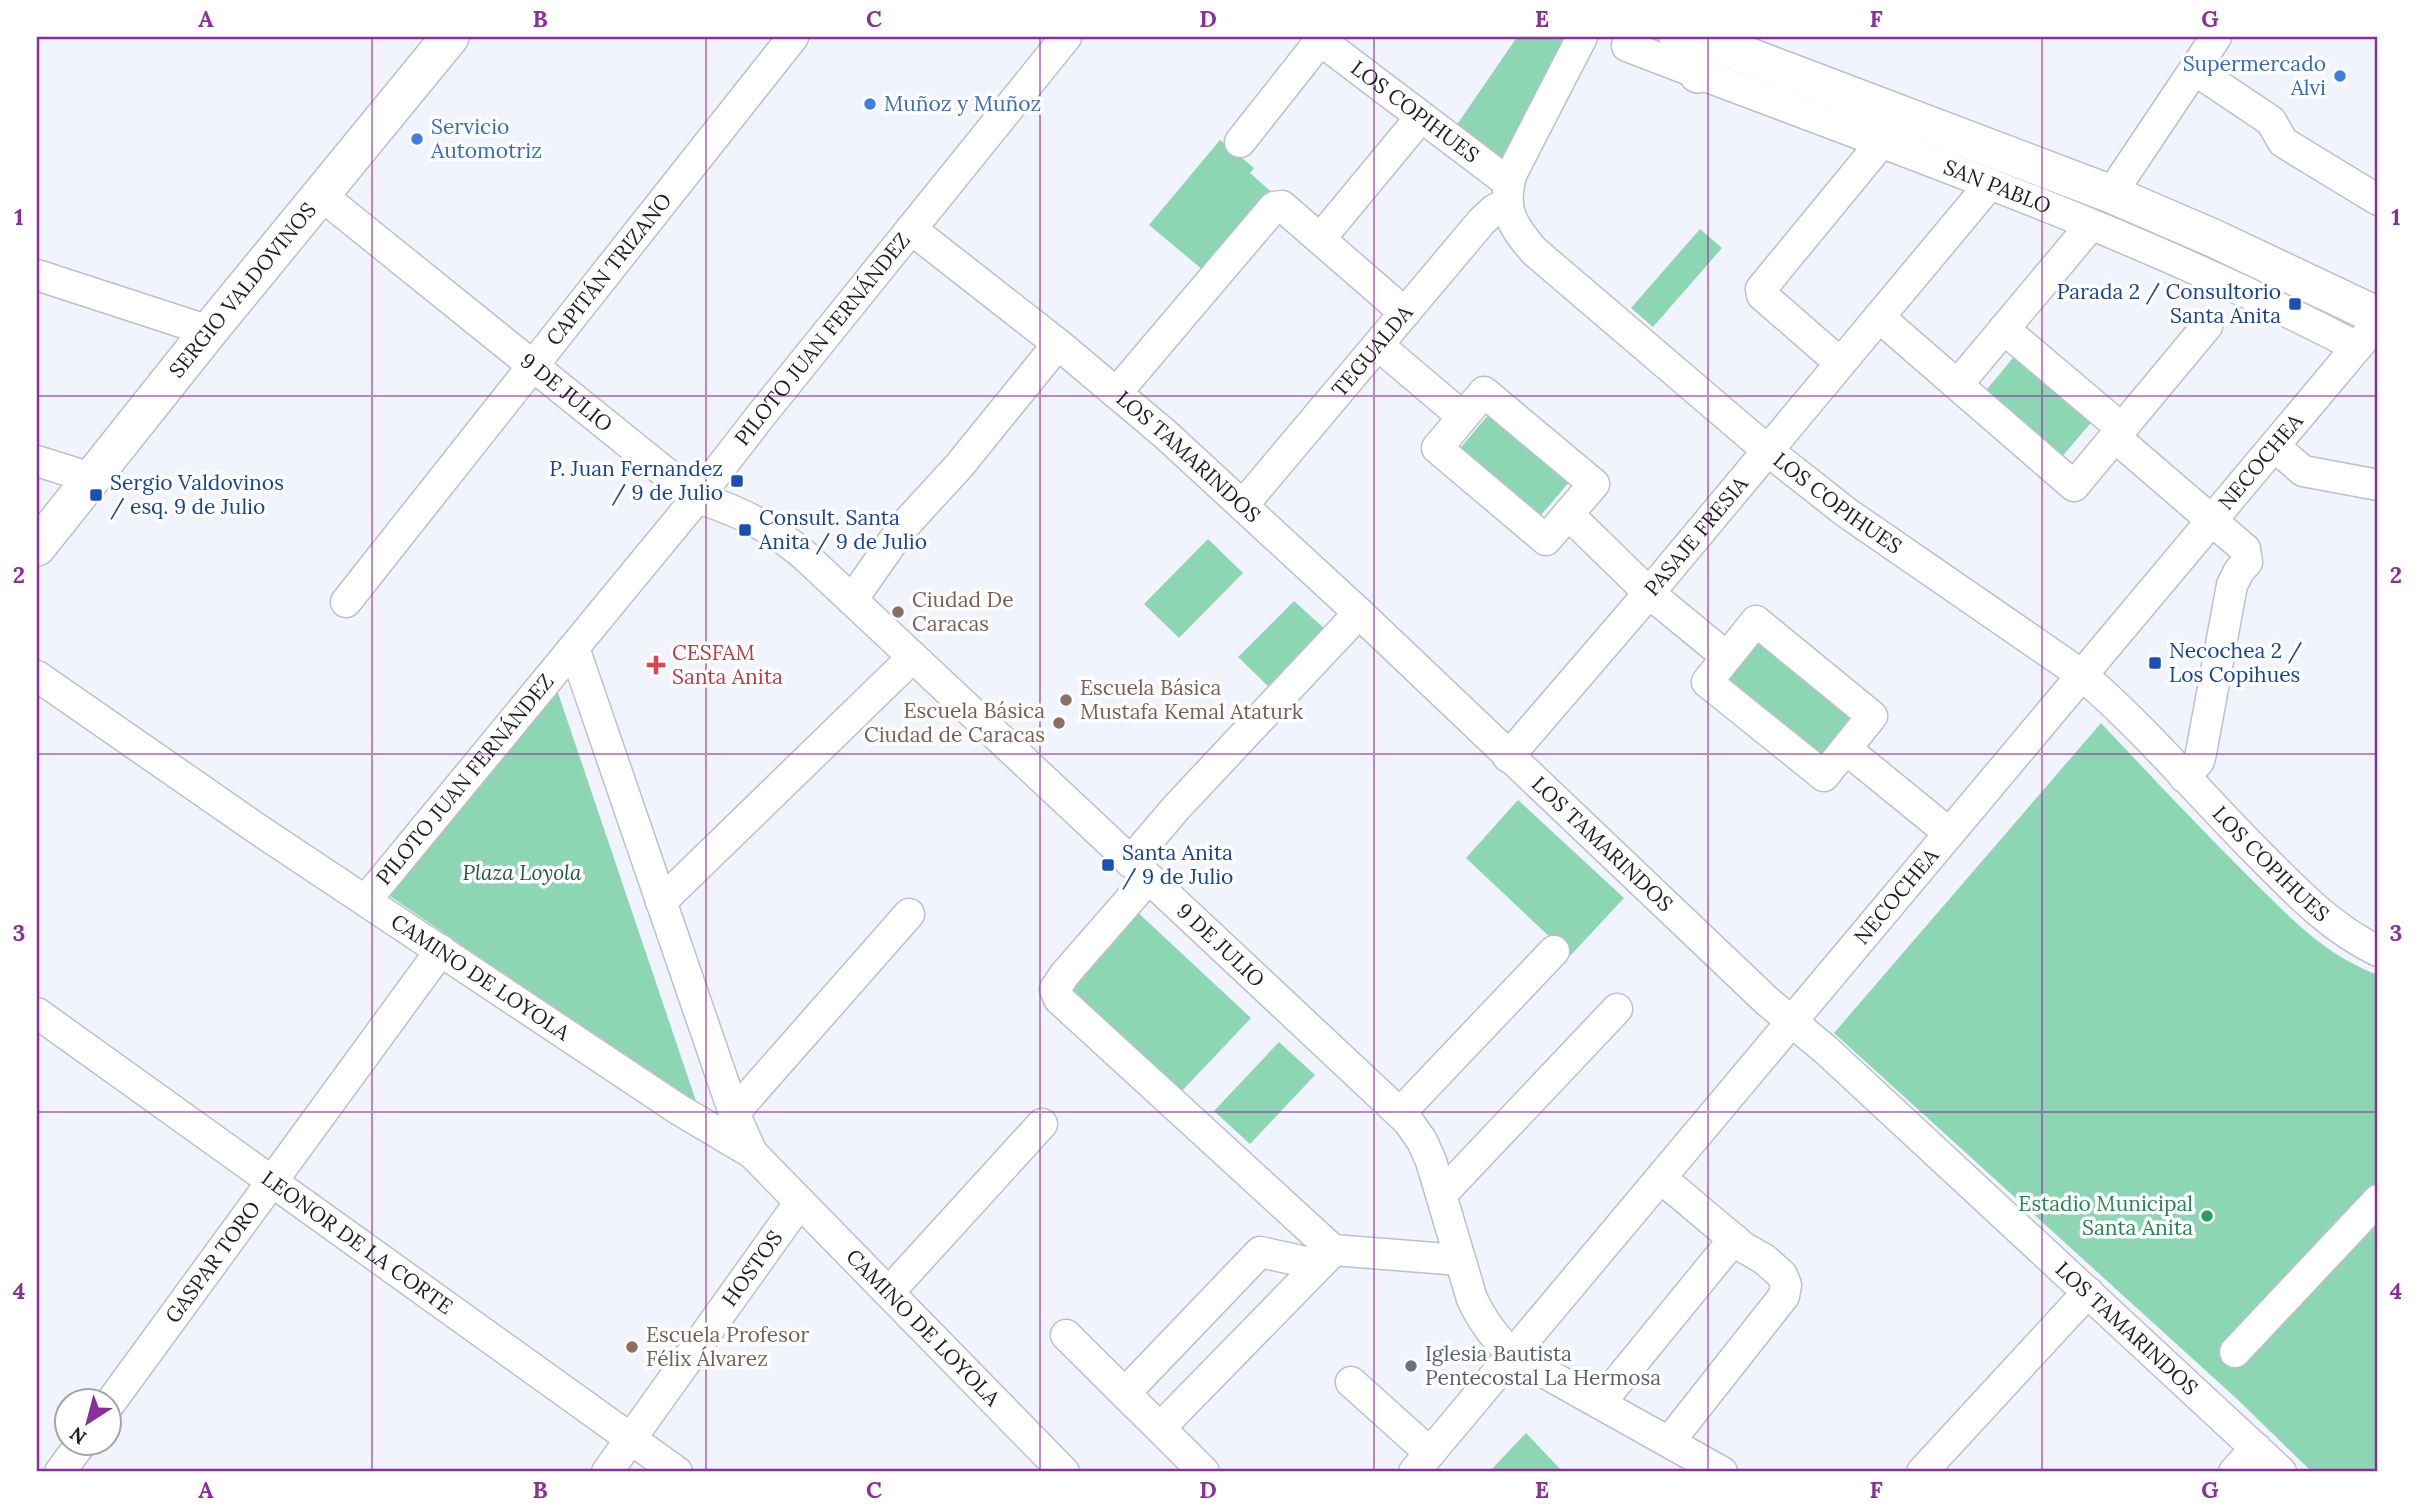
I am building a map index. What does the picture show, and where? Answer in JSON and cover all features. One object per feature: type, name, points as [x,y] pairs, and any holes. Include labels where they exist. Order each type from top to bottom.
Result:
[{"type":"main road","name":"SERGIO VALDOVINOS","points":[[37,547],[209,331],[450,37]]},
{"type":"main road","points":[[1678,37],[1698,74]]},
{"type":"main road","name":"SAN PABLO","points":[[1697,37],[2111,194],[2213,238],[2378,316]]},
{"type":"street","name":"CAPITÁN TRIZANO","points":[[346,602],[793,37]]},
{"type":"street","name":"PILOTO JUAN FERNÁNDEZ","points":[[366,900],[697,498],[1066,37]]},
{"type":"street","name":"TEGUALDA","points":[[1242,505],[1482,220],[1508,193],[1512,173],[1582,37]]},
{"type":"street","points":[[2111,194],[2216,37]]},
{"type":"street","name":"LOS COPIHUES","points":[[1321,38],[1421,117],[1508,193],[1513,223],[1534,251],[1767,450],[1847,513],[2082,675],[2108,697],[2313,907],[2344,932],[2378,951]]},
{"type":"street","points":[[1240,142],[1321,38]]},
{"type":"street","name":"SAN PABLO","points":[[1626,46],[2091,225],[2238,289],[2357,347]]},
{"type":"street","points":[[2194,70],[2270,121],[2283,142],[2378,200]]},
{"type":"street","points":[[1320,239],[1421,117]]},
{"type":"street","points":[[1840,362],[1762,295],[1761,289],[1881,144]]},
{"type":"street","name":"PASAJE FRESIA","points":[[1508,757],[1649,593],[1990,184]]},
{"type":"street","name":"9 DE JULIO","points":[[321,195],[697,498],[733,509],[769,528],[791,544],[1400,1113],[1422,1141],[1442,1194],[1479,1314],[1513,1355],[1722,1472]]},
{"type":"street","points":[[1117,392],[1274,207],[1282,206],[1405,313]]},
{"type":"street","points":[[1958,384],[2091,225]]},
{"type":"street","name":"LOS TAMARINDOS","points":[[911,229],[1117,392],[1242,505],[1767,1001],[1826,1050],[2281,1472]]},
{"type":"street","points":[[37,275],[209,331]]},
{"type":"street","points":[[1879,317],[2074,485],[2207,326]]},
{"type":"street","name":"NECOCHEA","points":[[1422,1462],[2378,322]]},
{"type":"street","points":[[2004,329],[2245,549],[2247,562],[2232,585],[2199,761],[2184,777]]},
{"type":"street","points":[[852,600],[903,527],[960,466],[1058,344]]},
{"type":"street","points":[[1378,345],[1463,417]]},
{"type":"street","points":[[1484,392],[1594,484],[1568,514],[1546,540],[1437,448],[1484,392]]},
{"type":"street","points":[[2274,446],[2303,471],[2378,485]]},
{"type":"street","points":[[37,461],[91,478]]},
{"type":"street","points":[[1568,514],[1649,593],[1727,656]]},
{"type":"street","points":[[1326,1257],[1059,999],[1055,989],[1139,870],[1176,808],[1359,613]]},
{"type":"street","points":[[1756,621],[1872,716],[1824,776],[1707,681],[1727,656],[1756,621]]},
{"type":"street","name":"CAMINO DE LOYOLA","points":[[574,648],[734,1113],[752,1153]]},
{"type":"street","points":[[661,902],[913,657]]},
{"type":"street","name":"CAMINO DE LOYOLA","points":[[37,676],[256,828],[678,1109],[752,1153],[1064,1472]]},
{"type":"street","points":[[1846,749],[1949,833]]},
{"type":"street","points":[[734,1113],[909,914]]},
{"type":"street","name":"GASPAR TORO","points":[[122,1387],[441,950]]},
{"type":"street","points":[[1400,1113],[1553,951]]},
{"type":"street","points":[[1442,1194],[1617,1009]]},
{"type":"street","name":"LEONOR DE LA CORTE","points":[[37,1013],[677,1472]]},
{"type":"street","points":[[889,1292],[1042,1124]]},
{"type":"street","points":[[1661,1178],[1782,1275],[1786,1285],[1784,1296],[1669,1442]]},
{"type":"street","points":[[2235,1352],[2378,1199]]},
{"type":"street","name":"HOSTOS","points":[[607,1472],[800,1202]]},
{"type":"street","points":[[1600,1403],[1734,1239]]},
{"type":"street","points":[[1125,1393],[1259,1252],[1326,1257],[1461,1259]]},
{"type":"street","points":[[1160,1428],[1326,1257]]},
{"type":"street","points":[[1922,1472],[2088,1292]]},
{"type":"street","points":[[1066,1335],[1204,1472]]},
{"type":"street","points":[[1351,1382],[1422,1462]]},
{"type":"street","points":[[2234,1472],[2256,1448]]},
{"type":"street","points":[[60,1472],[72,1456]]},
{"type":"green space","points":[[1517,37],[1566,37],[1502,166],[1456,126]]},
{"type":"green space","points":[[1220,140],[1254,168],[1250,173],[1276,196],[1209,275],[1149,225]]},
{"type":"green space","points":[[1700,229],[1722,248],[1653,327],[1631,308]]},
{"type":"green space","points":[[2017,353],[2095,418],[2060,459],[1983,394]]},
{"type":"green space","points":[[1490,413],[1570,481],[1536,521],[1456,453]]},
{"type":"green space","points":[[1208,539],[1243,573],[1179,638],[1144,604]]},
{"type":"green space","points":[[1294,601],[1326,630],[1269,687],[1238,657]]},
{"type":"green space","points":[[1762,628],[1867,709],[1822,760],[1727,677]]},
{"type":"green space","name":"Plaza Loyola","points":[[554,681],[698,1107],[387,894]]},
{"type":"green space","name":"Estadio Municipal Santa Anita","points":[[2101,723],[2292,919],[2323,945],[2378,975],[2378,1472],[2312,1472],[2237,1399],[1834,1033]]},
{"type":"green space","points":[[1518,800],[1624,898],[1570,956],[1466,858]]},
{"type":"green space","points":[[1133,908],[1251,1018],[1162,1112],[1047,1003]]},
{"type":"green space","points":[[1279,1042],[1315,1075],[1250,1144],[1214,1111]]},
{"type":"green space","points":[[1526,1433],[1563,1472],[1489,1472]]},
{"type":"place","name":"Supermercado Alvi","points":[[2340,76]]},
{"type":"place","name":"Muñoz y Muñoz","points":[[870,104]]},
{"type":"place","name":"Servicio Automotriz","points":[[417,139]]},
{"type":"place","name":"Parada 2 / Consultorio Santa Anita","points":[[2295,304]]},
{"type":"place","name":"P. Juan Fernandez / 9 de Julio","points":[[737,481]]},
{"type":"place","name":"Sergio Valdovinos / esq. 9 de Julio","points":[[96,495]]},
{"type":"place","name":"Consult. Santa Anita / 9 de Julio","points":[[745,530]]},
{"type":"place","name":"Ciudad De Caracas","points":[[898,612]]},
{"type":"place","name":"Necochea 2 / Los Copihues","points":[[2155,663]]},
{"type":"place","name":"CESFAM Santa Anita","points":[[656,665]]},
{"type":"place","name":"Escuela Básica Mustafa Kemal Ataturk","points":[[1066,700]]},
{"type":"place","name":"Escuela Básica Ciudad de Caracas","points":[[1059,723]]},
{"type":"place","name":"Santa Anita / 9 de Julio","points":[[1108,865]]},
{"type":"place","name":"Estadio Municipal Santa Anita","points":[[2207,1216]]},
{"type":"place","name":"Escuela Profesor Félix Álvarez","points":[[632,1347]]},
{"type":"place","name":"Iglesia Bautista Pentecostal La Hermosa","points":[[1411,1366]]}]
